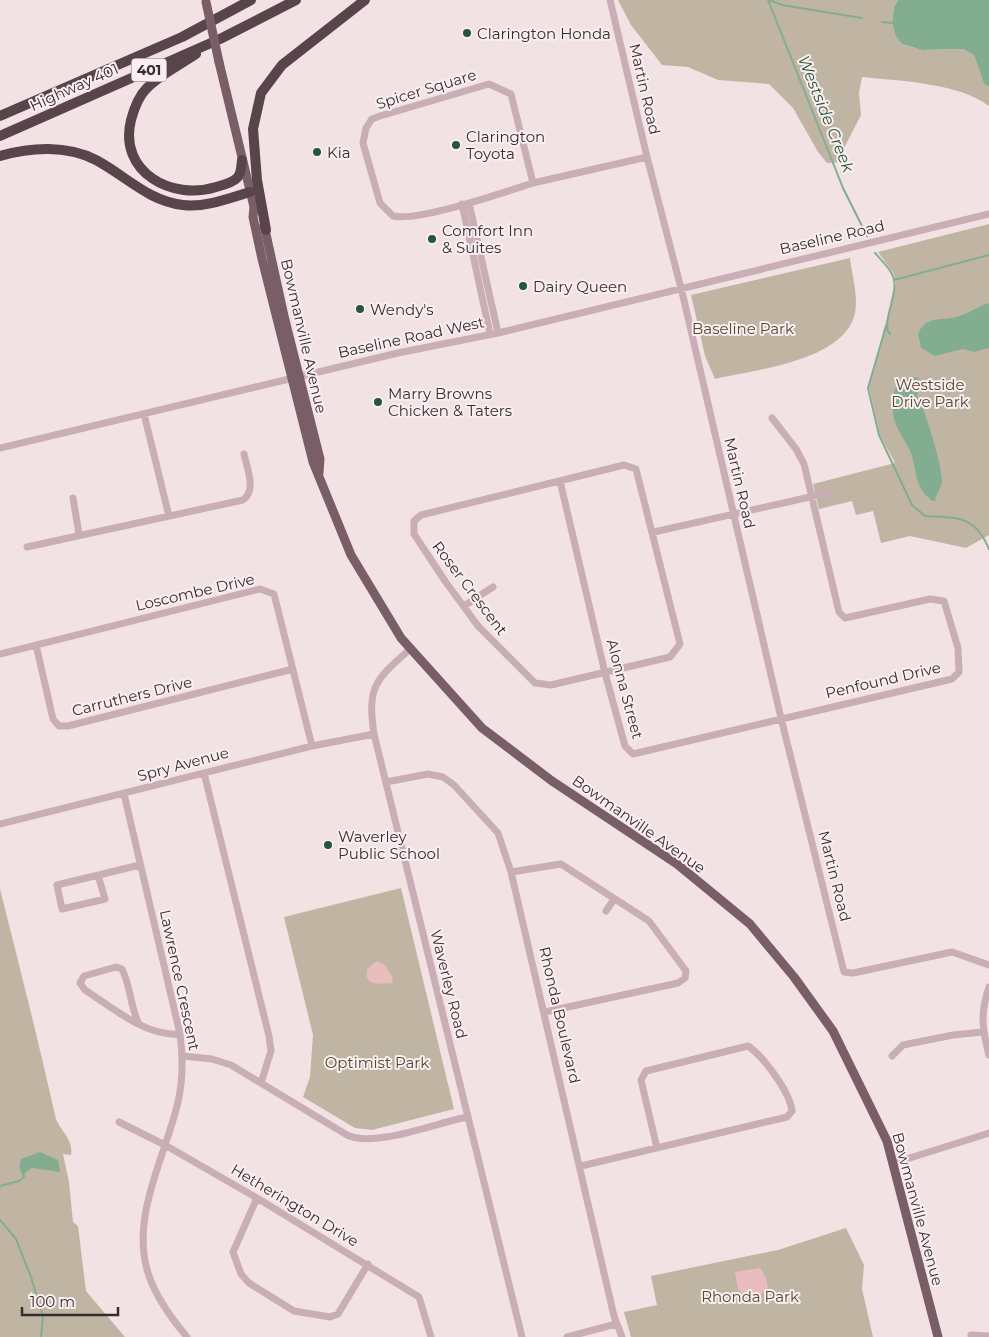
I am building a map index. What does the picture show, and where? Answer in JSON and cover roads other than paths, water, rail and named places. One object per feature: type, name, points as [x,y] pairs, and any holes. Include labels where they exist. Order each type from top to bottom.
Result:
[{"type":"highway","points":[[182,37],[235,0]]},
{"type":"highway","name":"Highway 401","points":[[0,116],[182,37],[251,0]]},
{"type":"highway","name":"Highway 401","points":[[0,136],[220,39],[296,0]]},
{"type":"highway","points":[[266,230],[257,180],[253,129],[261,93],[282,64],[364,0]]},
{"type":"highway","points":[[220,39],[145,90],[134,108],[129,128],[131,148],[137,162],[148,175],[166,187],[185,191],[209,189],[237,179],[241,172],[242,160]]},
{"type":"highway","points":[[0,156],[34,149],[72,152],[96,160],[149,195],[166,202],[186,206],[250,192]]},
{"type":"main road","name":"Bowmanville Avenue","points":[[205,1],[250,192],[254,207],[260,215],[266,230],[295,378]]},
{"type":"main road","name":"Bowmanville Avenue","points":[[254,207],[252,217],[295,378],[320,459],[319,473],[351,556],[409,650],[482,728],[552,781],[677,864],[750,924],[794,977],[833,1031],[874,1112],[894,1163],[938,1337]]},
{"type":"street","name":"Martin Road","points":[[610,0],[646,157],[681,288],[781,718],[844,972],[853,972],[952,952],[989,966]]},
{"type":"street","name":"Spicer Square","points":[[534,183],[511,94],[489,84],[372,119],[366,128],[363,143],[380,202],[386,210],[400,218],[465,204],[534,183],[646,157]]},
{"type":"street","points":[[465,204],[494,333]]},
{"type":"street","name":"Baseline Road","points":[[681,288],[989,214]]},
{"type":"street","name":"Baseline Road West","points":[[0,448],[398,352],[494,333],[681,288]]},
{"type":"street","points":[[144,414],[169,516]]},
{"type":"street","points":[[772,418],[796,449],[804,464],[812,497]]},
{"type":"street","points":[[27,547],[79,534],[243,500],[249,496],[251,487],[244,454]]},
{"type":"street","name":"Roser Crescent","points":[[624,465],[636,469],[654,532],[680,644],[670,657],[551,685],[535,683],[478,626],[414,534],[414,522],[420,515],[560,481],[624,465]]},
{"type":"street","name":"Alonna Street","points":[[560,481],[605,673],[625,746],[633,754],[781,718]]},
{"type":"street","points":[[654,532],[832,492]]},
{"type":"street","name":"Penfound Drive","points":[[781,718],[952,679],[959,672],[958,648],[944,601],[930,598],[845,618],[839,612],[812,497]]},
{"type":"street","points":[[73,498],[79,534]]},
{"type":"street","points":[[464,606],[493,587]]},
{"type":"street","name":"Loscombe Drive","points":[[0,654],[260,589],[274,594],[312,746]]},
{"type":"street","name":"Carruthers Drive","points":[[36,645],[53,719],[59,726],[68,726],[293,669]]},
{"type":"street","name":"Waverley Road","points":[[409,650],[382,674],[373,692],[370,707],[374,734],[522,1337]]},
{"type":"street","name":"Spry Avenue","points":[[0,824],[312,746],[374,734]]},
{"type":"street","points":[[204,772],[270,1036],[271,1051],[262,1083]]},
{"type":"street","name":"Rhonda Boulevard","points":[[386,782],[428,774],[443,777],[454,785],[498,833],[511,872],[581,1166],[616,1324],[622,1337]]},
{"type":"street","name":"Lawrence Crescent","points":[[124,794],[180,1034],[183,1056],[178,1101],[148,1200],[144,1227],[144,1251],[148,1275],[160,1300],[187,1337]]},
{"type":"street","points":[[511,872],[561,864],[649,921],[680,960],[686,971],[685,978],[678,982],[545,1012]]},
{"type":"street","points":[[98,875],[105,899],[62,909],[57,885],[98,875],[140,865]]},
{"type":"street","points":[[606,912],[614,899]]},
{"type":"street","points":[[139,1024],[134,1015],[127,979],[122,969],[116,967],[84,976],[80,983],[85,990],[139,1024],[168,1035],[180,1034]]},
{"type":"street","points":[[989,987],[982,1008],[983,1032],[989,1055]]},
{"type":"street","points":[[892,1056],[904,1045],[953,1035],[983,1032]]},
{"type":"street","points":[[581,1166],[657,1148],[787,1117],[792,1111],[791,1101],[757,1052],[748,1046],[646,1071],[641,1080],[657,1148]]},
{"type":"street","points":[[183,1056],[212,1059],[231,1065],[346,1135],[361,1140],[377,1139],[467,1116]]},
{"type":"street","name":"Hetherington Drive","points":[[119,1122],[165,1145],[257,1198],[368,1264],[419,1297],[432,1337]]},
{"type":"street","points":[[894,1163],[989,1133]]},
{"type":"street","points":[[257,1198],[233,1252],[240,1274],[249,1283],[294,1311],[330,1317],[338,1314],[368,1264]]},
{"type":"street","points":[[567,1337],[616,1324]]},
{"type":"street","points":[[971,1335],[989,1336]]},
{"type":"waterway","name":"Westside Creek","points":[[768,0],[843,188],[867,236]]},
{"type":"waterway","points":[[769,0],[782,5],[862,18]]},
{"type":"waterway","points":[[882,22],[892,23]]},
{"type":"waterway","points":[[875,253],[893,276],[894,290],[887,323],[890,334]]},
{"type":"waterway","points":[[894,280],[989,255]]},
{"type":"waterway","points":[[886,326],[868,388],[879,435],[912,505],[925,516],[964,520],[978,530],[989,549]]},
{"type":"waterway","points":[[0,1186],[19,1181],[24,1177]]},
{"type":"waterway","points":[[0,1220],[16,1239],[31,1277],[43,1316],[41,1337]]},
{"type":"place","name":"Clarington Honda","points":[[467,33]]},
{"type":"place","name":"Clarington Toyota","points":[[456,145]]},
{"type":"place","name":"Kia","points":[[317,152]]},
{"type":"place","name":"Comfort Inn & Suites","points":[[432,239]]},
{"type":"place","name":"Dairy Queen","points":[[523,286]]},
{"type":"place","name":"Wendy's","points":[[360,309]]},
{"type":"place","name":"Marry Browns Chicken & Taters","points":[[378,402]]},
{"type":"place","name":"Waverley Public School","points":[[328,845]]},
{"type":"park label","name":"Baseline Park","points":[[743,328]]},
{"type":"park label","name":"Westside Drive Park","points":[[930,392]]},
{"type":"park label","name":"Optimist Park","points":[[377,1062]]},
{"type":"park label","name":"Rhonda Park","points":[[750,1296]]}]
